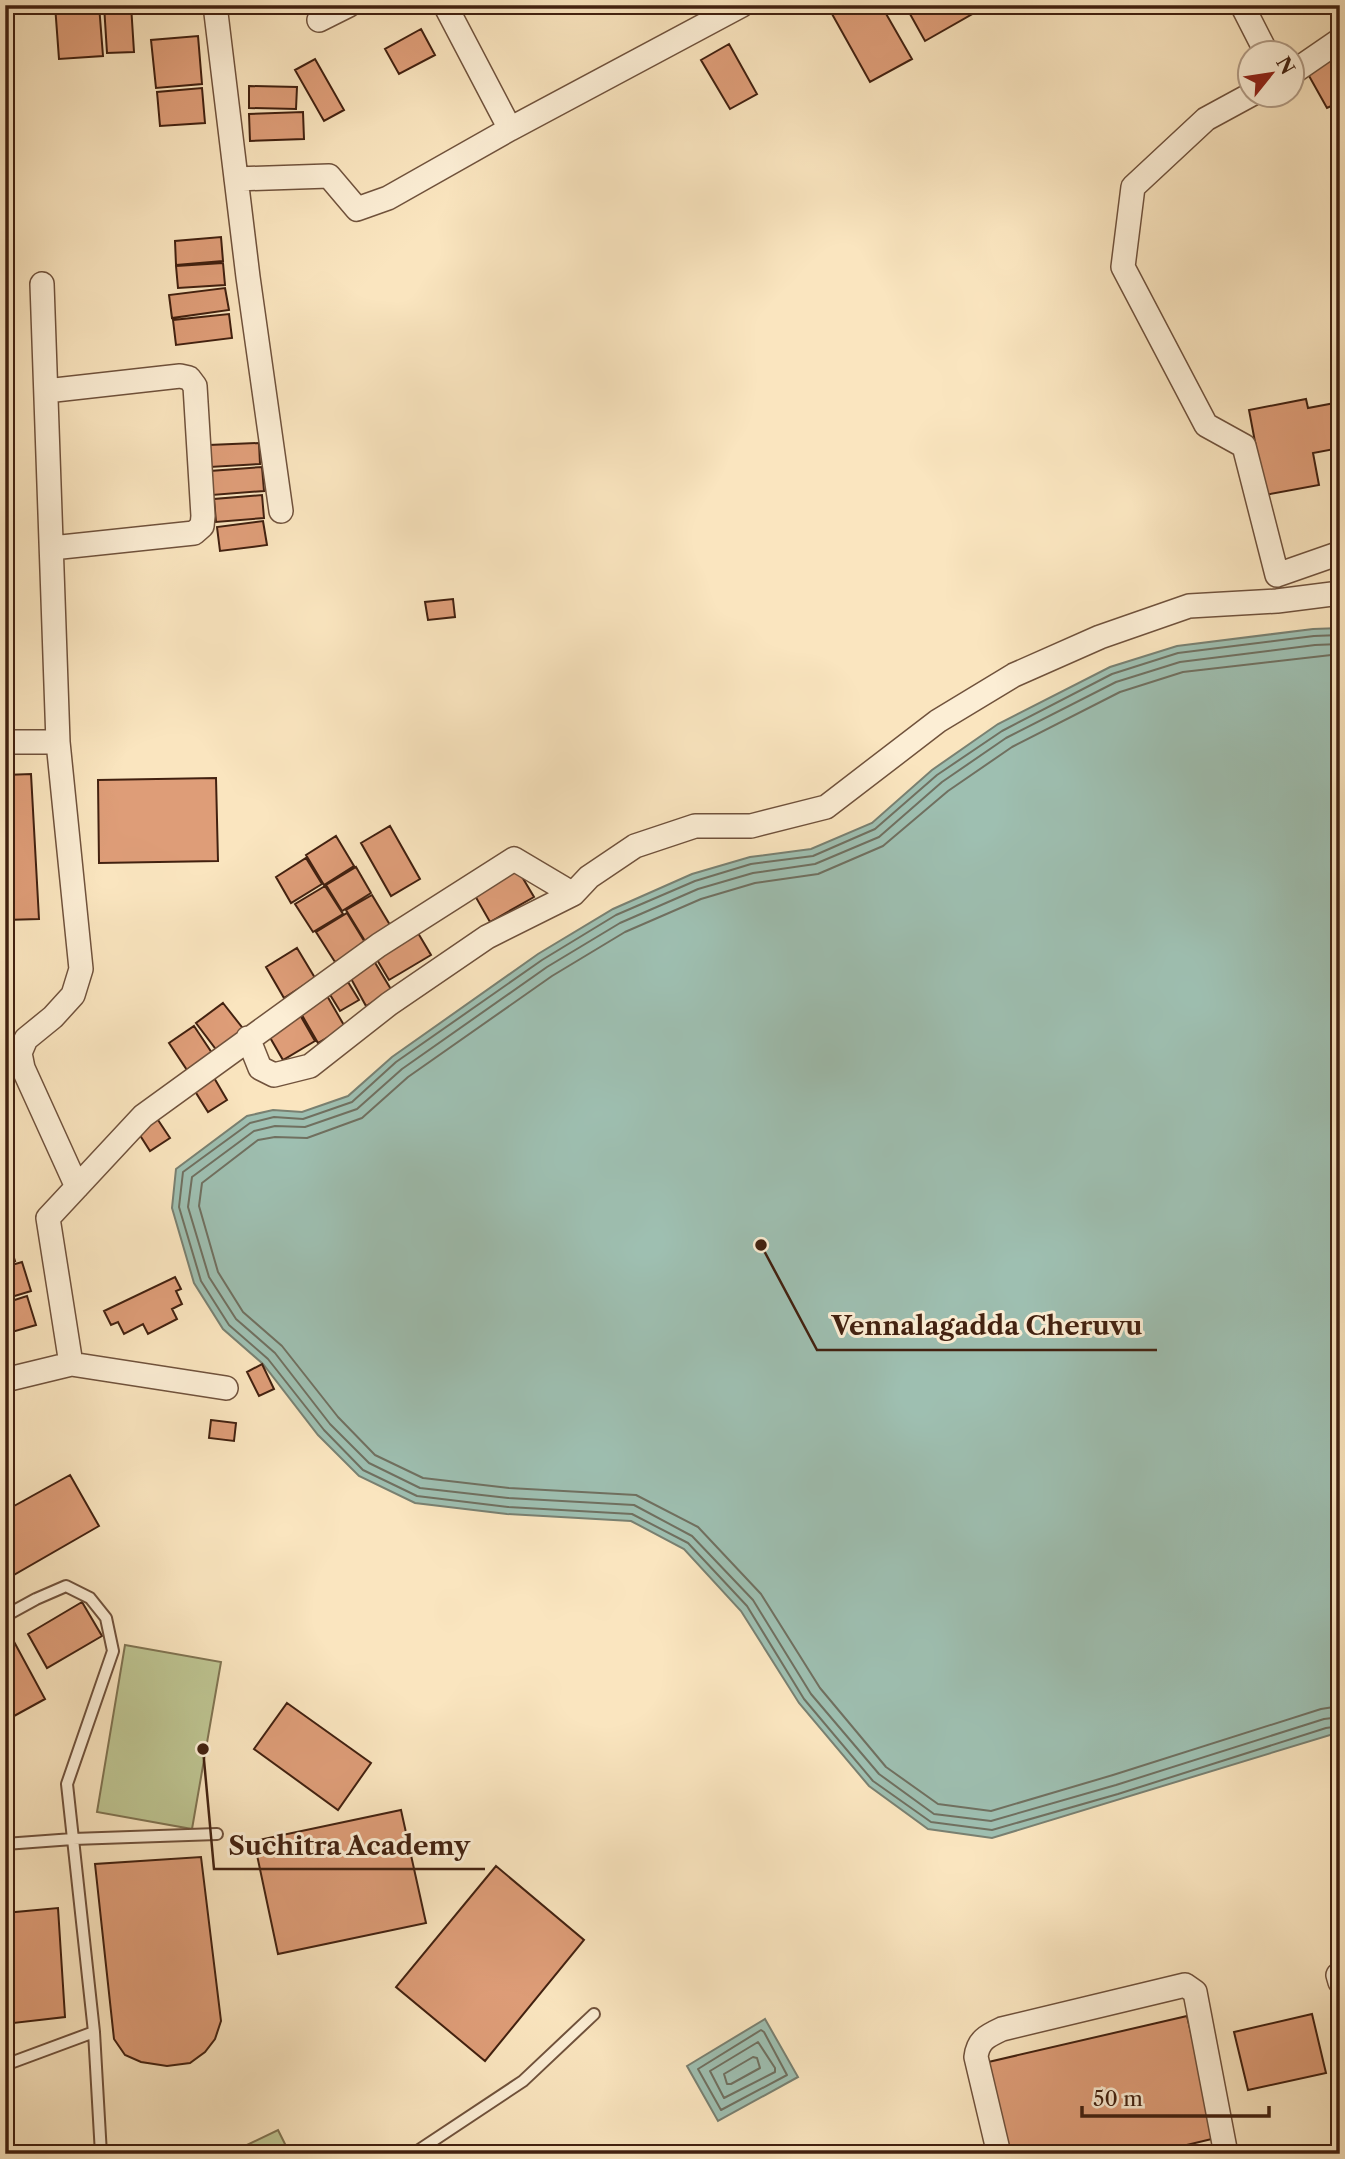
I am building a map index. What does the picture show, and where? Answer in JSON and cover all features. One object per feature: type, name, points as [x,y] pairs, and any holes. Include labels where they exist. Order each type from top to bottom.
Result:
[{"type":"street","points":[[215,5],[281,511]]},
{"type":"street","points":[[319,20],[349,5]]},
{"type":"street","points":[[445,5],[510,129]]},
{"type":"street","points":[[236,179],[329,176],[357,209],[388,198],[510,129],[742,5]]},
{"type":"street","points":[[1242,5],[1259,38]]},
{"type":"street","points":[[1306,64],[1340,40]]},
{"type":"street","points":[[1236,103],[1206,119],[1133,187],[1123,267],[1206,425],[1244,446],[1278,575],[1340,553]]},
{"type":"street","points":[[42,284],[58,742],[81,970],[74,995],[26,1039],[20,1053],[23,1068],[77,1187]]},
{"type":"street","points":[[46,391],[180,376],[189,378],[195,386],[203,516],[202,526],[194,533],[52,548]]},
{"type":"street","points":[[248,1038],[260,1068],[275,1075],[310,1066],[389,1004],[487,937],[573,894],[589,877],[635,846],[695,826],[751,826],[826,807],[937,721],[1014,675],[1100,637],[1189,606],[1278,601],[1340,593]]},
{"type":"street","points":[[5,742],[58,742]]},
{"type":"street","points":[[71,1364],[48,1218],[143,1116],[379,945],[514,859],[573,894]]},
{"type":"street","points":[[5,1380],[71,1364],[226,1388]]},
{"type":"street","points":[[999,2154],[976,2057],[977,2046],[983,2038],[1002,2029],[1185,1985],[1195,1992],[1226,2154]]},
{"type":"lane","points":[[5,1616],[66,1586],[90,1598],[106,1618],[113,1651],[67,1784],[94,2032],[101,2154]]},
{"type":"lane","points":[[5,1844],[217,1834]]},
{"type":"lane","points":[[413,2154],[523,2081],[594,2014]]},
{"type":"lane","points":[[5,2065],[94,2032]]},
{"type":"green space","points":[[125,1645],[221,1662],[192,1829],[97,1812]]},
{"type":"green space","points":[[278,2130],[290,2154],[228,2154]]},
{"type":"water","points":[[1340,628],[1340,1732],[992,1838],[928,1829],[869,1786],[799,1703],[741,1611],[684,1549],[631,1521],[507,1514],[415,1503],[359,1476],[318,1435],[263,1364],[223,1329],[194,1283],[172,1208],[176,1169],[247,1116],[273,1110],[302,1112],[348,1096],[392,1057],[538,954],[613,909],[692,874],[750,857],[811,849],[872,823],[932,770],[998,724],[1110,667],[1177,646]]},
{"type":"water","points":[[765,2019],[798,2077],[718,2121],[687,2066]]},
{"type":"building","points":[[55,5],[99,5],[103,56],[59,59]]},
{"type":"building","points":[[104,5],[131,5],[134,52],[107,53]]},
{"type":"building","points":[[827,5],[881,5],[912,59],[870,82]]},
{"type":"building","points":[[905,5],[979,5],[981,9],[925,41]]},
{"type":"building","points":[[421,29],[435,55],[399,74],[385,49]]},
{"type":"building","points":[[198,36],[202,84],[156,88],[151,40]]},
{"type":"building","points":[[729,44],[757,94],[730,109],[701,60]]},
{"type":"building","points":[[1330,53],[1340,70],[1340,102],[1327,108],[1306,66]]},
{"type":"building","points":[[315,59],[344,110],[324,121],[295,70]]},
{"type":"building","points":[[249,86],[297,87],[296,109],[249,108]]},
{"type":"building","points":[[202,88],[205,123],[160,126],[157,92]]},
{"type":"building","points":[[303,112],[304,139],[250,141],[249,114]]},
{"type":"building","points":[[221,237],[223,261],[176,265],[175,241]]},
{"type":"building","points":[[223,263],[225,285],[178,288],[176,266]]},
{"type":"building","points":[[225,288],[229,310],[172,318],[169,295]]},
{"type":"building","points":[[229,314],[232,338],[176,345],[173,320]]},
{"type":"building","points":[[1306,399],[1308,408],[1340,402],[1340,448],[1313,453],[1319,485],[1265,495],[1249,410]]},
{"type":"building","points":[[259,443],[260,464],[210,467],[209,445]]},
{"type":"building","points":[[262,467],[264,491],[212,495],[210,471]]},
{"type":"building","points":[[262,495],[264,518],[216,522],[214,499]]},
{"type":"building","points":[[263,521],[267,545],[220,551],[217,527]]},
{"type":"building","points":[[453,599],[455,617],[428,620],[425,602]]},
{"type":"building","points":[[31,774],[39,919],[5,920],[5,775]]},
{"type":"building","points":[[216,778],[218,861],[99,863],[98,780]]},
{"type":"building","points":[[390,826],[420,879],[391,896],[361,843]]},
{"type":"building","points":[[336,836],[354,866],[324,885],[306,855]]},
{"type":"building","points":[[306,858],[322,884],[291,903],[276,877]]},
{"type":"building","points":[[356,867],[371,893],[342,911],[326,885]]},
{"type":"building","points":[[518,870],[534,897],[490,922],[474,894]]},
{"type":"building","points":[[325,886],[343,914],[313,932],[295,904]]},
{"type":"building","points":[[372,895],[390,925],[365,941],[346,910]]},
{"type":"building","points":[[347,913],[366,944],[335,962],[316,932]]},
{"type":"building","points":[[418,933],[431,955],[389,980],[376,958]]},
{"type":"building","points":[[297,948],[315,978],[284,998],[266,967]]},
{"type":"building","points":[[374,961],[392,991],[366,1006],[349,975]]},
{"type":"building","points":[[348,982],[359,1000],[340,1011],[329,993]]},
{"type":"building","points":[[326,994],[345,1027],[318,1043],[299,1010]]},
{"type":"building","points":[[223,1003],[245,1031],[218,1052],[196,1023]]},
{"type":"building","points":[[300,1015],[315,1041],[283,1060],[268,1034]]},
{"type":"building","points":[[194,1026],[212,1053],[187,1070],[169,1043]]},
{"type":"building","points":[[213,1076],[227,1100],[208,1112],[193,1088]]},
{"type":"building","points":[[156,1117],[170,1138],[150,1151],[136,1129]]},
{"type":"building","points":[[5,1229],[15,1261],[5,1264]]},
{"type":"building","points":[[22,1262],[31,1291],[5,1299],[5,1267]]},
{"type":"building","points":[[175,1277],[181,1289],[176,1291],[182,1304],[172,1309],[177,1319],[148,1334],[143,1324],[124,1334],[118,1322],[111,1325],[104,1311]]},
{"type":"building","points":[[27,1296],[36,1325],[5,1334],[5,1303]]},
{"type":"building","points":[[262,1364],[274,1389],[259,1396],[247,1372]]},
{"type":"building","points":[[211,1420],[236,1423],[234,1441],[209,1438]]},
{"type":"building","points":[[70,1475],[99,1526],[5,1580],[5,1511]]},
{"type":"building","points":[[82,1602],[102,1636],[47,1668],[28,1634]]},
{"type":"building","points":[[12,1638],[45,1699],[5,1721],[5,1642]]},
{"type":"building","points":[[287,1703],[371,1763],[338,1810],[254,1749]]},
{"type":"building","points":[[401,1810],[426,1923],[278,1954],[254,1841]]},
{"type":"building","points":[[201,1857],[221,2021],[215,2039],[205,2052],[190,2063],[167,2066],[141,2062],[125,2055],[114,2039],[95,1864]]},
{"type":"building","points":[[496,1866],[584,1940],[485,2061],[396,1987]]},
{"type":"building","points":[[58,1908],[65,2017],[5,2024],[5,1913]]},
{"type":"building","points":[[1312,2014],[1326,2073],[1248,2090],[1234,2032]]},
{"type":"building","points":[[1187,2016],[1216,2138],[1149,2154],[1006,2154],[984,2063]]},
{"type":"place","name":"Vennalagadda Cheruvu","points":[[761,1245]]},
{"type":"place","name":"Suchitra Academy","points":[[203,1749]]}]
